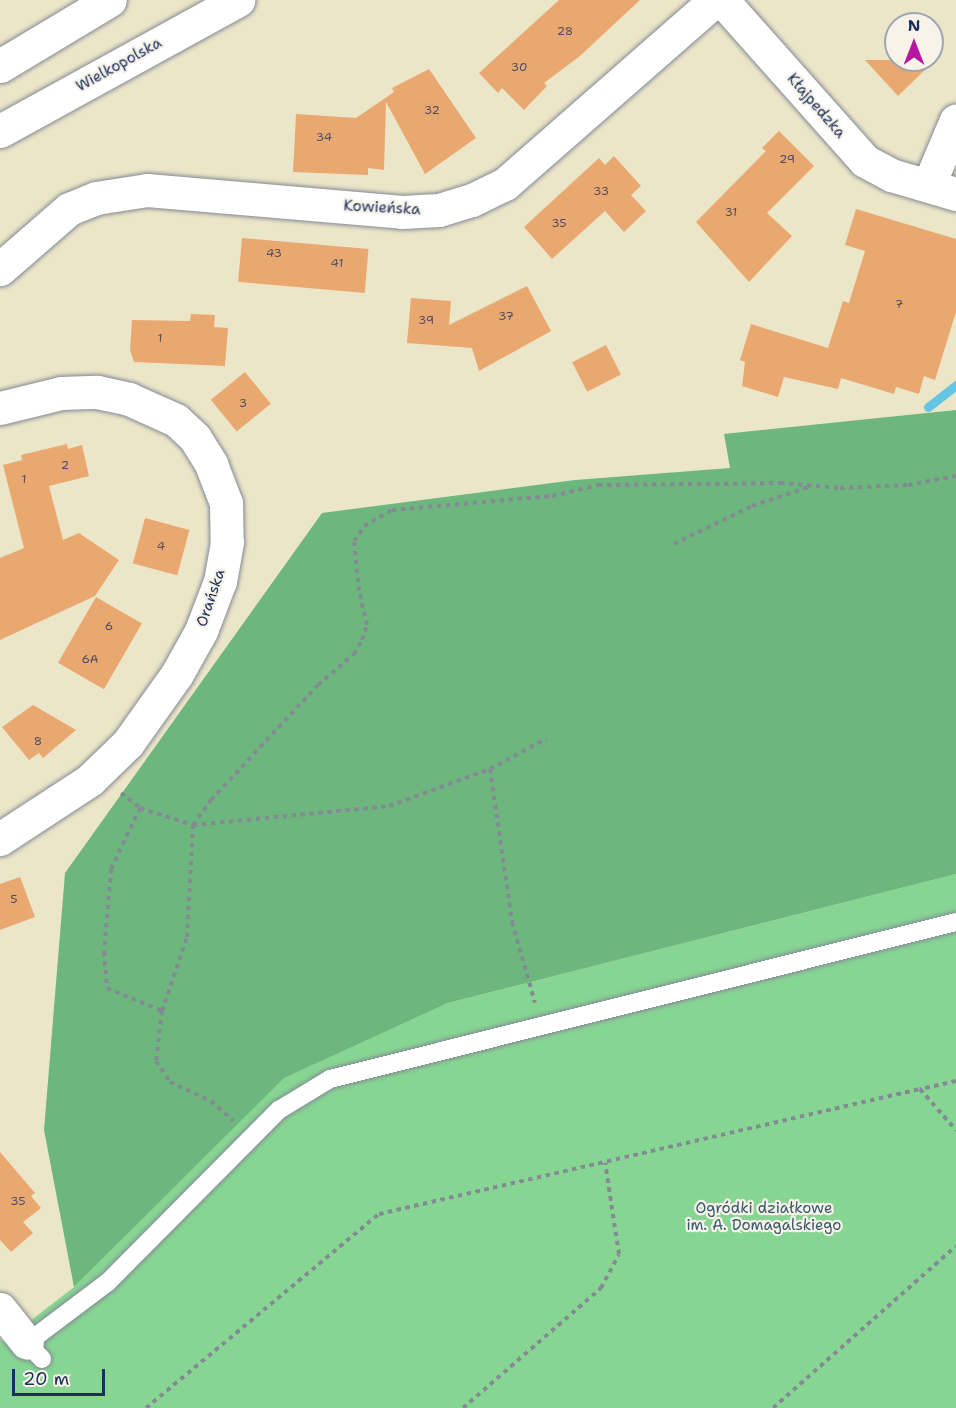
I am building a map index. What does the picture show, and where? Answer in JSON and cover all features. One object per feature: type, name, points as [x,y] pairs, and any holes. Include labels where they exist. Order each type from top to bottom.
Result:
[{"type":"street","points":[[0,66],[110,0]]},
{"type":"street","name":"Wielkopolska","points":[[0,131],[238,0]]},
{"type":"street","name":"Kowieńska","points":[[0,269],[69,209],[96,198],[147,190],[402,212],[440,210],[472,200],[506,184],[715,0]]},
{"type":"street","name":"Kłajpedzka","points":[[722,0],[865,161],[891,175],[942,189],[956,120]]},
{"type":"street","points":[[0,155],[106,72]]},
{"type":"street","name":"Orańska","points":[[0,839],[96,774],[128,743],[177,674],[201,631],[220,581],[227,542],[226,503],[211,464],[195,438],[176,420],[129,399],[97,392],[4,397]]},
{"type":"street","points":[[0,1309],[35,1351]]},
{"type":"lane","points":[[35,1351],[108,1282],[279,1110],[330,1079],[956,922]]},
{"type":"path","points":[[251,1138],[211,1101],[170,1082],[156,1061],[162,1011],[187,938],[194,825],[211,800],[318,685],[354,654],[362,640],[367,625],[358,591],[354,541],[364,525],[393,510],[552,496],[598,485],[908,485],[956,476]]},
{"type":"path","points":[[674,544],[742,511],[812,485]]},
{"type":"path","points":[[96,774],[140,808],[194,825],[389,806],[490,769],[546,739]]},
{"type":"path","points":[[490,769],[512,922],[544,1026]]},
{"type":"path","points":[[140,808],[111,869],[104,952],[107,988],[162,1011]]},
{"type":"path","points":[[146,1408],[379,1214],[956,1081]]},
{"type":"path","points":[[921,1089],[956,1130]]},
{"type":"path","points":[[463,1408],[601,1288],[619,1254],[605,1163]]},
{"type":"path","points":[[773,1408],[956,1246]]},
{"type":"green space","points":[[956,410],[956,874],[448,1003],[284,1078],[74,1287],[44,1130],[65,873],[322,513],[575,480],[730,468],[724,434]]},
{"type":"green space","name":"Ogródki działkowe im. A. Domagalskiego","points":[[956,874],[956,1408],[0,1408],[0,1339],[3,1342],[74,1287],[283,1078],[448,1003]]},
{"type":"building","points":[[559,0],[640,0],[580,56],[544,83],[547,86],[524,110],[502,88],[498,93],[479,73]]},
{"type":"building","points":[[865,60],[884,60],[884,72],[923,72],[898,96]]},
{"type":"building","points":[[429,69],[476,138],[425,174],[386,102],[384,170],[368,168],[368,175],[293,172],[296,114],[356,118],[394,92],[392,88]]},
{"type":"building","points":[[779,131],[814,166],[767,213],[792,236],[749,282],[696,222],[766,151],[762,148]]},
{"type":"building","points":[[614,156],[641,186],[631,195],[646,211],[624,232],[605,211],[552,259],[524,227],[599,158],[605,165]]},
{"type":"building","points":[[856,209],[956,239],[956,312],[935,380],[924,376],[919,394],[896,387],[894,394],[841,378],[838,389],[784,377],[778,397],[742,386],[745,362],[740,360],[751,324],[828,348],[843,301],[849,303],[865,251],[845,245]]},
{"type":"building","points":[[242,238],[369,249],[365,293],[238,282]]},
{"type":"building","points":[[527,286],[551,331],[479,371],[472,348],[407,343],[411,298],[451,301],[449,325]]},
{"type":"building","points":[[191,314],[215,315],[214,327],[228,328],[225,366],[134,362],[130,350],[132,320],[190,321]]},
{"type":"building","points":[[606,345],[621,374],[587,392],[572,362]]},
{"type":"building","points":[[245,372],[271,404],[237,432],[211,400]]},
{"type":"building","points":[[67,444],[68,449],[82,445],[89,476],[49,486],[63,540],[79,533],[119,560],[95,596],[0,640],[0,558],[24,548],[3,465],[22,460],[21,455]]},
{"type":"building","points":[[145,518],[189,530],[177,575],[133,563]]},
{"type":"building","points":[[96,597],[142,624],[104,689],[58,663]]},
{"type":"building","points":[[33,705],[76,730],[43,758],[39,753],[29,760],[2,727]]},
{"type":"building","points":[[20,877],[35,917],[0,930],[0,884]]},
{"type":"building","points":[[0,1152],[35,1193],[31,1196],[41,1208],[23,1222],[33,1233],[11,1252],[0,1240]]},
{"type":"waterway","points":[[928,407],[956,385]]}]
